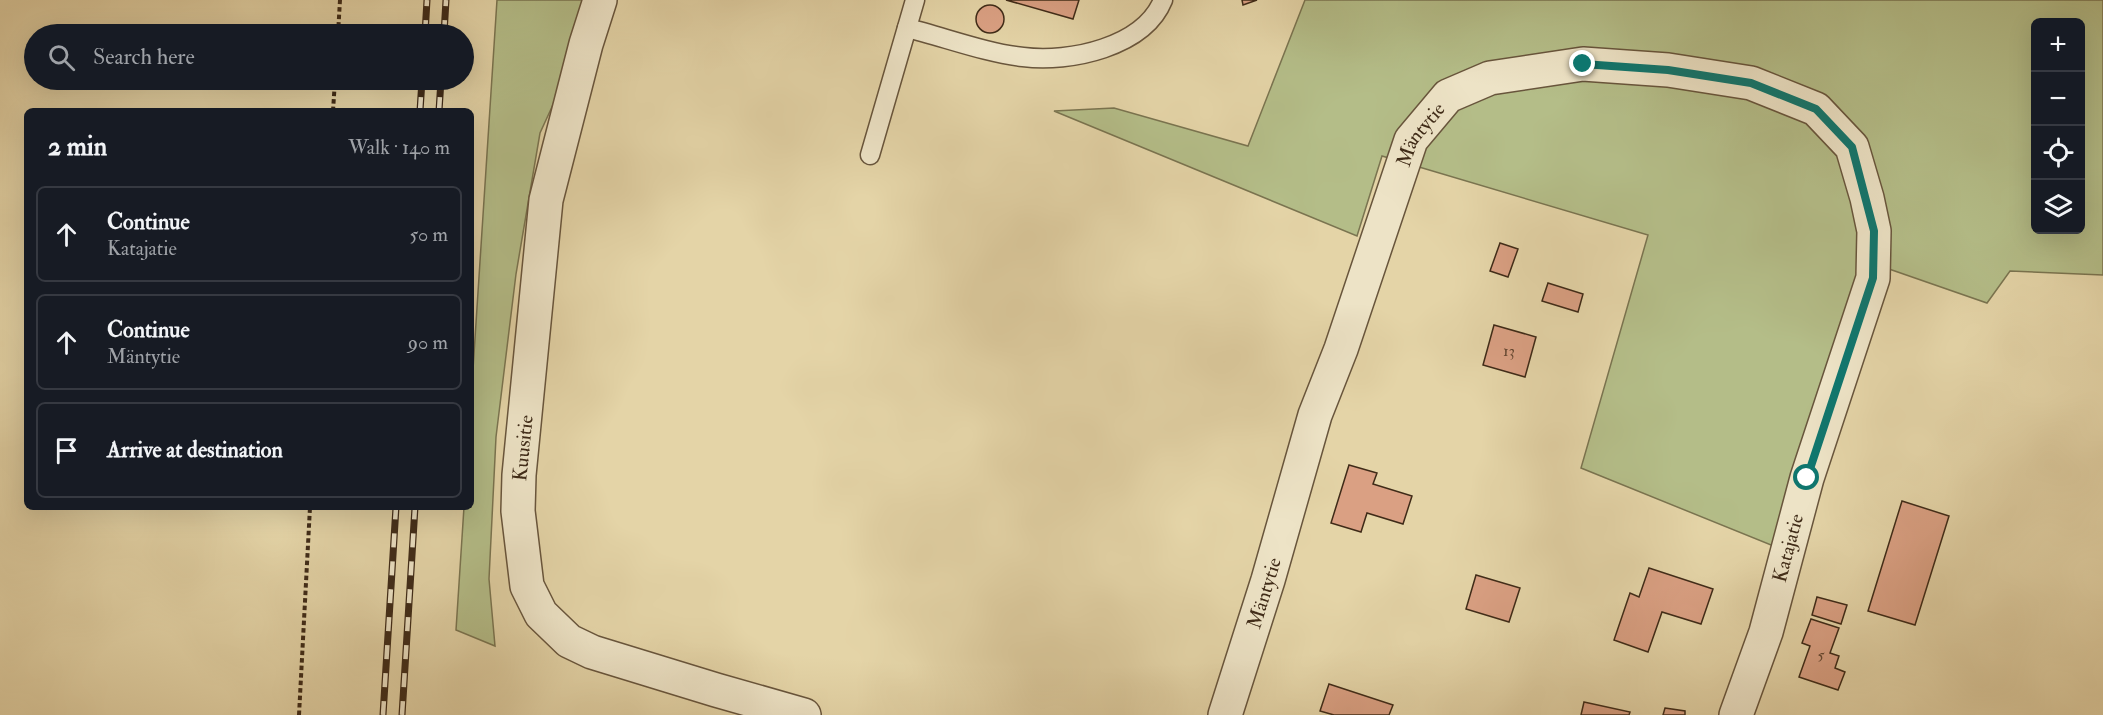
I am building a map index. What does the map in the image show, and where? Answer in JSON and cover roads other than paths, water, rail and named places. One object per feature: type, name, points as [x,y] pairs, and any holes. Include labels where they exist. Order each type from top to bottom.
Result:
[{"type":"street","name":"Kuusitie","points":[[600,0],[577,77],[546,200],[519,475],[518,511],[525,575],[532,599],[542,614],[569,641],[716,703],[804,715]]},
{"type":"street","name":"Mäntytie","points":[[1225,715],[1268,580],[1315,415],[1341,349],[1411,140],[1448,96],[1490,78],[1583,64],[1668,70],[1751,83],[1816,109],[1852,147],[1874,231],[1873,278]]},
{"type":"street","name":"Katajatie","points":[[1736,715],[1766,632],[1807,478],[1873,278]]},
{"type":"lane","points":[[870,154],[915,0]]},
{"type":"lane","points":[[907,28],[1023,57],[1064,58],[1106,46],[1133,35],[1157,16],[1164,0]]},
{"type":"railway","points":[[426,24],[427,0]]},
{"type":"railway","points":[[445,24],[446,0]]},
{"type":"railway","points":[[420,108],[421,90]]},
{"type":"railway","points":[[439,108],[440,90]]},
{"type":"railway","points":[[383,715],[396,510]]},
{"type":"railway","points":[[402,715],[415,510]]}]
